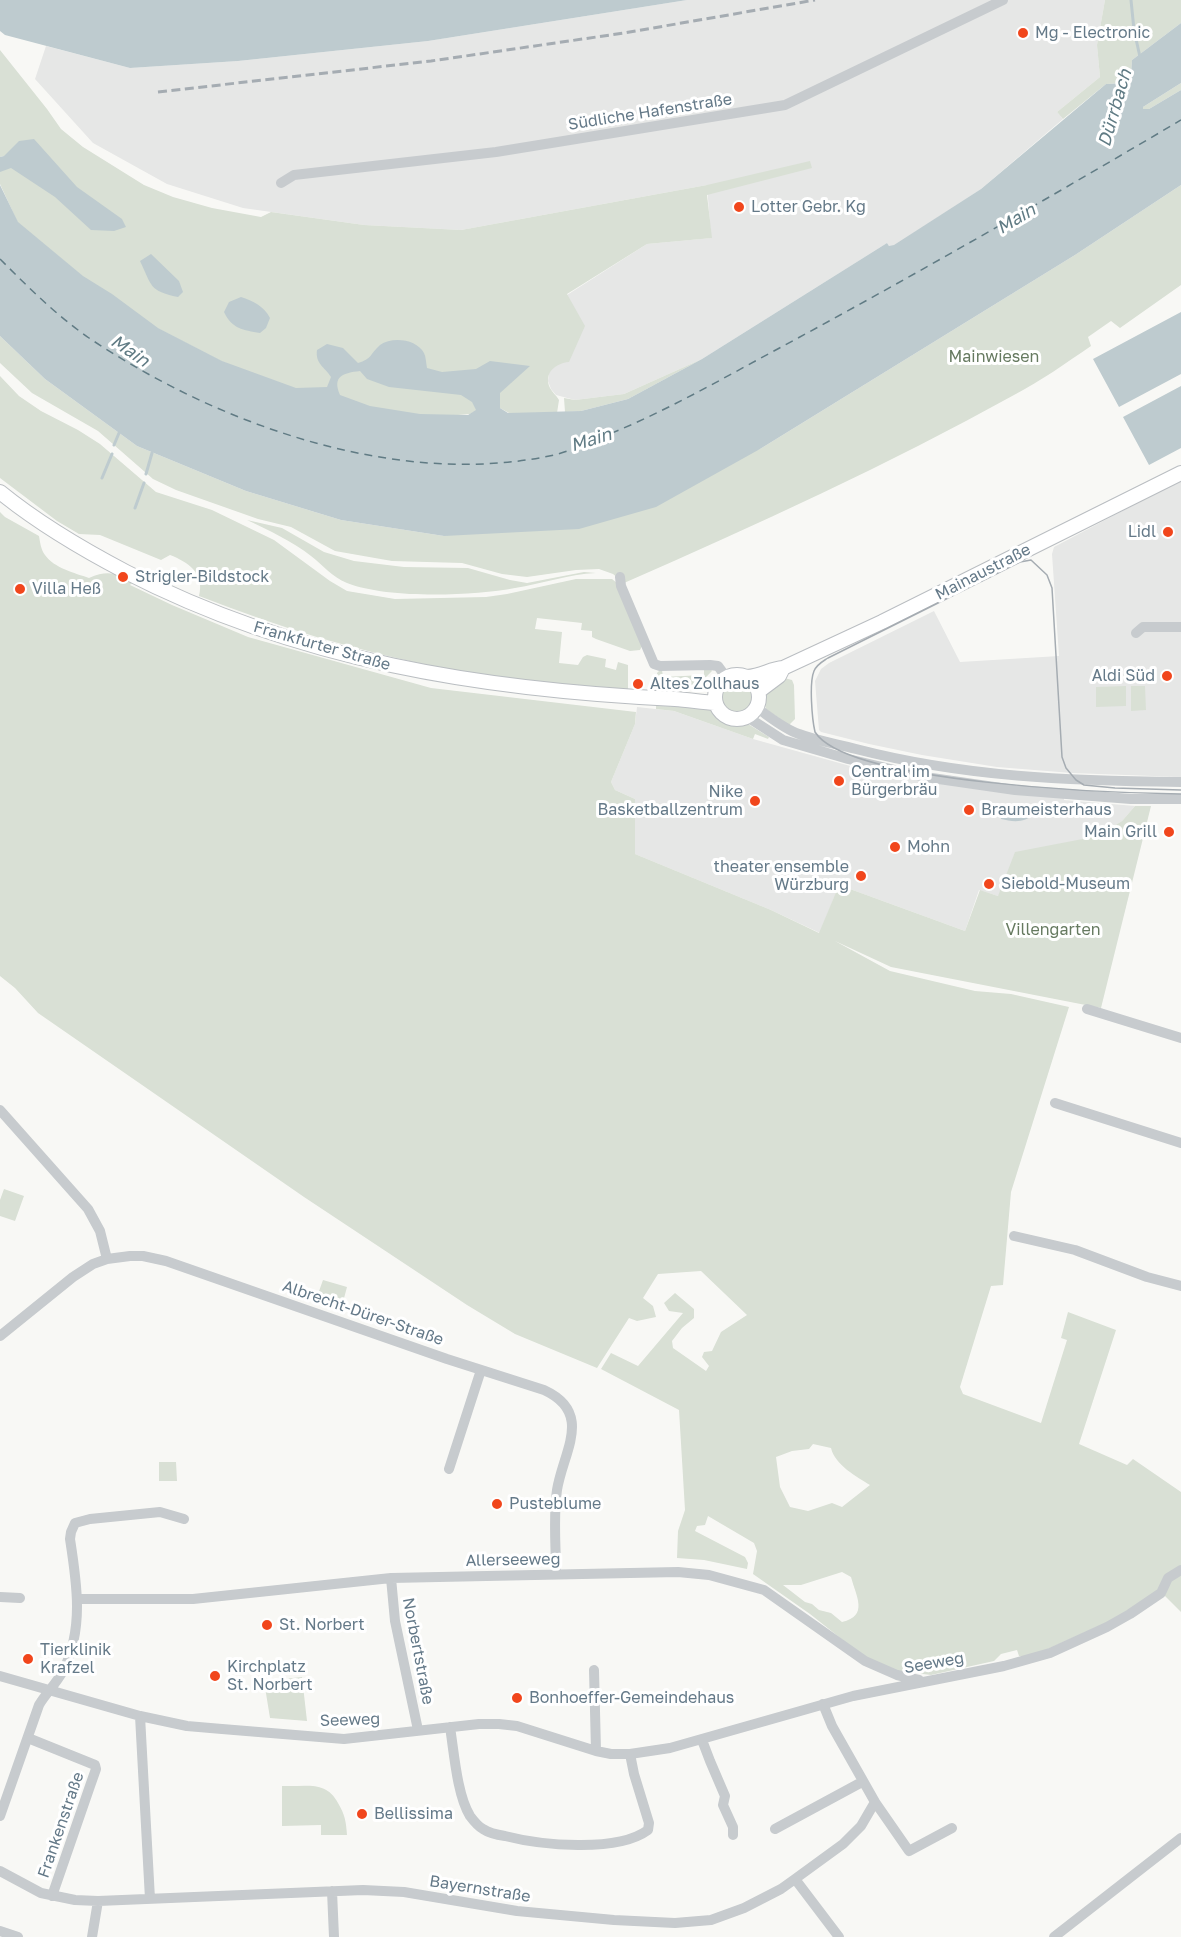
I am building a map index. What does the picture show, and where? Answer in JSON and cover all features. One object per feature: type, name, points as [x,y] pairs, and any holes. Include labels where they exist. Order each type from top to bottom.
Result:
[{"type":"main road","name":"Mainaustraße","points":[[747,676],[761,676],[783,668],[882,622],[1181,473]]},
{"type":"main road","name":"Frankfurter Straße","points":[[0,492],[57,532],[145,581],[217,614],[309,645],[376,663],[491,684],[582,694],[677,699],[690,694],[715,697]]},
{"type":"main road","name":"Mainaustraße","points":[[759,691],[779,676],[783,668]]},
{"type":"main road","points":[[723,673],[747,676],[757,685],[759,700],[753,712],[736,719],[729,718],[723,714],[715,697],[723,673]]},
{"type":"street","name":"Südliche Hafenstraße","points":[[281,183],[294,175],[496,152],[785,105],[1003,0]]},
{"type":"street","points":[[620,577],[621,585],[654,664],[660,666],[718,666],[723,673]]},
{"type":"street","points":[[1136,633],[1143,627],[1181,627]]},
{"type":"street","points":[[753,712],[752,720],[783,740],[848,759],[907,767],[1015,776],[1128,782],[1181,782]]},
{"type":"street","points":[[907,767],[972,785],[1131,799],[1181,800]]},
{"type":"street","points":[[972,772],[972,785]]},
{"type":"street","points":[[1015,776],[1015,790]]},
{"type":"street","points":[[1087,1009],[1181,1038]]},
{"type":"street","points":[[1055,1103],[1181,1143]]},
{"type":"street","points":[[0,1110],[88,1209],[100,1231],[107,1259]]},
{"type":"street","points":[[1014,1236],[1076,1250],[1148,1277],[1181,1286]]},
{"type":"street","name":"Albrecht-Dürer-Straße","points":[[0,1336],[73,1277],[93,1264],[107,1259],[143,1256],[166,1261],[555,1395],[563,1403],[570,1416],[573,1432],[557,1491],[556,1574]]},
{"type":"street","points":[[449,1469],[481,1370]]},
{"type":"street","points":[[0,1816],[39,1705],[62,1672],[74,1642],[77,1599],[70,1539],[75,1523],[90,1519],[159,1512],[184,1519]]},
{"type":"street","name":"Seeweg","points":[[0,1676],[140,1716],[187,1726],[330,1738],[360,1738],[418,1730],[499,1724],[517,1726],[596,1751],[630,1754],[670,1748],[823,1704],[922,1681],[1004,1666],[1050,1653],[1107,1627],[1161,1593],[1168,1578],[1181,1570]]},
{"type":"street","name":"Allerseeweg","points":[[77,1599],[193,1599],[391,1578],[678,1572],[709,1575],[764,1590],[865,1661],[897,1675],[922,1681]]},
{"type":"street","name":"Norbertstraße","points":[[391,1578],[395,1621],[418,1730]]},
{"type":"street","points":[[0,1597],[20,1598]]},
{"type":"street","points":[[594,1670],[596,1751]]},
{"type":"street","points":[[823,1704],[862,1782],[909,1851],[952,1828]]},
{"type":"street","points":[[140,1716],[150,1899]]},
{"type":"street","points":[[450,1727],[462,1798],[470,1816],[483,1829],[535,1843],[595,1844],[621,1841],[643,1834],[648,1830],[650,1823],[630,1754]]},
{"type":"street","name":"Frankenstraße","points":[[28,1738],[92,1762],[96,1769],[52,1896]]},
{"type":"street","points":[[702,1740],[725,1796],[723,1805],[733,1827],[733,1835]]},
{"type":"street","points":[[775,1829],[862,1782]]},
{"type":"street","name":"Bayernstraße","points":[[0,1871],[41,1893],[75,1900],[363,1890],[404,1892],[517,1911],[675,1923],[711,1920],[728,1914],[795,1880],[843,1844],[861,1826],[875,1802]]},
{"type":"street","points":[[1054,1937],[1181,1838]]},
{"type":"street","points":[[795,1880],[839,1937]]},
{"type":"street","points":[[332,1891],[334,1937]]},
{"type":"street","points":[[92,1937],[98,1901]]},
{"type":"street","points":[[0,1931],[18,1937]]},
{"type":"shaded area","points":[[687,0],[1105,0],[1097,45],[1100,77],[1057,112],[1063,119],[981,189],[894,246],[889,246],[887,243],[702,359],[624,394],[575,400],[556,395],[548,381],[549,373],[561,362],[567,295],[647,244],[711,238],[707,185],[461,230],[364,225],[243,208],[167,184],[93,143],[35,79],[46,46],[130,68],[238,61],[428,41]]},
{"type":"shaded area","points":[[1181,480],[1181,777],[1072,773],[997,767],[869,744],[819,730],[815,681],[821,669],[934,611],[960,662],[1059,656],[1052,554],[1054,547]]},
{"type":"shaded area","points":[[637,707],[674,711],[753,739],[861,769],[1064,798],[1064,800],[1135,806],[1122,821],[998,896],[979,890],[965,931],[839,885],[820,933],[771,910],[635,854],[635,799],[615,790],[611,782],[635,724]]},
{"type":"green space","points":[[1105,0],[1181,0],[1181,23],[1132,60],[1128,83],[1106,84],[1063,119],[1057,112],[1100,77],[1097,45]]},
{"type":"green space","points":[[0,50],[61,129],[83,147],[144,185],[173,197],[212,208],[261,217],[271,212],[364,225],[461,230],[707,185],[810,161],[812,168],[707,195],[712,238],[647,244],[567,294],[585,326],[569,362],[555,367],[548,378],[550,388],[559,400],[557,413],[509,413],[465,380],[373,357],[334,375],[327,390],[289,388],[221,361],[157,328],[83,277],[18,223],[0,184],[0,170],[4,156],[0,157]]},
{"type":"green space","points":[[1181,83],[1181,90],[1149,109],[1143,109],[1143,107]]},
{"type":"green space","name":"Mainwiesen","points":[[1181,185],[1181,285],[1120,328],[1111,321],[1088,337],[1091,346],[1034,384],[966,421],[821,493],[624,583],[613,574],[599,569],[527,577],[502,574],[462,563],[392,561],[335,551],[291,527],[258,519],[176,490],[153,479],[98,431],[32,393],[0,363],[0,336],[45,379],[137,446],[246,491],[341,520],[444,536],[760,449],[1075,255]]},
{"type":"green space","points":[[702,359],[628,399],[581,411],[565,412],[564,398],[575,400],[624,394]]},
{"type":"green space","points":[[360,370],[465,393],[479,407],[470,414],[420,418],[379,410],[337,395],[335,386],[338,374]]},
{"type":"green space","points":[[0,376],[19,396],[41,411],[100,444],[156,492],[212,510],[274,540],[347,591],[395,599],[486,597],[576,579],[612,579],[617,583],[642,646],[640,650],[630,651],[596,639],[592,637],[592,631],[581,630],[582,623],[537,618],[535,629],[562,632],[559,663],[578,665],[587,655],[606,659],[605,667],[616,670],[618,662],[628,665],[628,689],[512,679],[412,662],[319,638],[199,596],[200,581],[194,570],[183,561],[170,555],[161,560],[100,535],[79,534],[57,521],[0,478]]},
{"type":"green space","name":"Villengarten","points":[[0,512],[39,536],[44,553],[59,567],[89,578],[107,573],[122,576],[133,582],[130,585],[248,637],[431,688],[636,712],[635,724],[611,782],[615,790],[635,799],[635,854],[771,910],[819,933],[839,885],[965,931],[980,890],[998,896],[1015,852],[1098,836],[1122,821],[1135,806],[1151,806],[1101,1008],[891,967],[835,941],[890,971],[975,991],[1011,994],[1069,1007],[1011,1192],[1003,1285],[991,1286],[960,1387],[963,1394],[1041,1423],[1067,1340],[1061,1338],[1068,1312],[1116,1330],[1079,1444],[1127,1465],[1133,1459],[1181,1492],[1181,1612],[1160,1591],[1130,1612],[1032,1656],[1019,1656],[1017,1650],[1001,1654],[994,1661],[931,1675],[899,1671],[868,1660],[810,1614],[753,1574],[757,1551],[754,1543],[708,1516],[705,1525],[697,1526],[695,1531],[745,1557],[748,1563],[747,1569],[704,1560],[677,1558],[678,1531],[685,1510],[679,1410],[601,1369],[611,1353],[638,1366],[683,1313],[669,1311],[664,1303],[675,1293],[694,1309],[694,1318],[672,1341],[673,1348],[706,1371],[709,1366],[702,1357],[704,1352],[712,1351],[721,1332],[747,1315],[701,1271],[658,1274],[643,1298],[653,1306],[656,1317],[637,1321],[629,1318],[597,1368],[515,1334],[467,1305],[304,1197],[38,1013],[15,988],[0,976]],"holes":[[[813,1444],[831,1448],[842,1465],[870,1485],[842,1507],[832,1503],[808,1511],[790,1507],[780,1487],[776,1457],[792,1451],[809,1449]],[[842,1572],[851,1577],[858,1604],[856,1615],[842,1622],[831,1613],[819,1610],[805,1602],[783,1585],[801,1585]]]},
{"type":"green space","points":[[247,520],[282,528],[324,552],[354,561],[404,567],[468,568],[527,583],[584,572],[596,573],[476,593],[385,592],[347,583],[296,545]]},
{"type":"green space","points":[[704,668],[710,668],[712,671],[694,684],[658,688],[657,673],[659,671],[662,670],[663,677],[704,675]]},
{"type":"green space","points":[[784,678],[792,680],[794,685],[795,719],[789,725],[766,709],[765,703],[769,690]]},
{"type":"green space","points":[[737,679],[750,684],[755,697],[750,710],[737,715],[724,710],[719,697],[724,684]]},
{"type":"green space","points":[[1126,686],[1126,706],[1096,707],[1096,687]]},
{"type":"green space","points":[[1131,686],[1145,686],[1146,710],[1131,711]]},
{"type":"green space","points":[[656,706],[706,707],[724,721],[733,724],[748,724],[769,737],[768,739],[755,734],[753,739],[674,711],[656,709]]},
{"type":"green space","points":[[4,1189],[24,1196],[15,1221],[0,1216],[0,1200]]},
{"type":"green space","points":[[323,1280],[347,1287],[343,1302],[318,1294]]},
{"type":"green space","points":[[159,1462],[176,1462],[177,1481],[159,1481]]},
{"type":"green space","points":[[302,1677],[307,1721],[270,1718],[264,1681]]},
{"type":"green space","points":[[282,1786],[314,1786],[328,1791],[342,1811],[347,1835],[321,1835],[321,1825],[282,1826]]},
{"type":"water","points":[[0,0],[687,0],[428,41],[238,61],[130,68],[5,35],[0,31]]},
{"type":"water","name":"Main","points":[[1181,23],[1181,83],[1143,109],[1149,109],[1181,90],[1181,185],[1075,255],[760,449],[656,507],[579,529],[444,536],[341,520],[246,491],[137,446],[45,379],[0,336],[0,185],[18,222],[83,276],[158,328],[222,361],[296,388],[327,387],[331,377],[319,362],[317,350],[327,344],[343,348],[358,363],[368,358],[385,342],[404,340],[421,348],[425,355],[427,368],[442,372],[476,369],[490,361],[530,366],[500,393],[500,408],[508,413],[581,411],[628,399],[702,359],[887,243],[889,246],[894,245],[981,189],[1106,84],[1128,83],[1132,60]],"holes":[[[360,371],[367,379],[389,387],[461,395],[472,402],[476,410],[468,415],[420,414],[370,406],[340,395],[337,384],[344,374]]]},
{"type":"water","points":[[34,139],[77,187],[122,219],[126,227],[114,231],[91,230],[55,197],[11,168],[0,172],[0,157],[4,156],[19,141]]},
{"type":"water","points":[[151,254],[179,281],[183,292],[178,297],[156,290],[150,282],[140,261]]},
{"type":"water","points":[[241,297],[258,304],[270,318],[266,328],[260,333],[243,330],[227,318],[224,312],[229,302]]},
{"type":"water","points":[[1181,312],[1181,374],[1119,407],[1093,359]]},
{"type":"water","points":[[1181,386],[1181,448],[1149,465],[1123,417]]},
{"type":"water","points":[[1020,807],[1030,809],[1034,814],[1019,821],[1001,819],[1000,815],[1009,809]]},
{"type":"waterway","name":"Dürrbach","points":[[1131,0],[1140,57]]},
{"type":"waterway","points":[[114,445],[119,433]]},
{"type":"waterway","points":[[146,474],[152,453]]},
{"type":"waterway","points":[[102,478],[112,454]]},
{"type":"waterway","points":[[135,508],[144,483]]},
{"type":"ferry route","points":[[0,259],[54,310],[89,338],[140,369],[195,398],[252,422],[312,442],[373,456],[434,463],[495,463],[564,452],[677,403],[918,272],[1181,120]]},
{"type":"tram line","points":[[1181,790],[1084,785],[1076,780],[1066,768],[1062,757],[1052,588],[1047,575],[1031,560],[1020,562],[828,658],[818,665],[812,677],[811,692],[815,732],[838,750],[877,763],[928,774],[986,782],[1045,788],[1181,794]]},
{"type":"railway","points":[[158,92],[431,61],[624,33],[815,0]]},
{"type":"place","name":"Mg - Electronic","points":[[1023,33]]},
{"type":"place","name":"Lotter Gebr. Kg","points":[[739,207]]},
{"type":"place","name":"Lidl","points":[[1168,532]]},
{"type":"place","name":"Strigler-Bildstock","points":[[123,577]]},
{"type":"place","name":"Villa Heß","points":[[20,589]]},
{"type":"place","name":"Aldi Süd","points":[[1167,676]]},
{"type":"place","name":"Altes Zollhaus","points":[[638,684]]},
{"type":"place","name":"Central im Bürgerbräu","points":[[839,781]]},
{"type":"place","name":"Nike Basketballzentrum","points":[[755,801]]},
{"type":"place","name":"Braumeisterhaus","points":[[969,810]]},
{"type":"place","name":"Main Grill","points":[[1169,832]]},
{"type":"place","name":"Mohn","points":[[895,847]]},
{"type":"place","name":"theater ensemble Würzburg","points":[[861,876]]},
{"type":"place","name":"Siebold-Museum","points":[[989,884]]},
{"type":"place","name":"Pusteblume","points":[[497,1504]]},
{"type":"place","name":"St. Norbert","points":[[267,1625]]},
{"type":"place","name":"Tierklinik Krafzel","points":[[28,1659]]},
{"type":"place","name":"Kirchplatz St. Norbert","points":[[215,1676]]},
{"type":"place","name":"Bonhoeffer-Gemeindehaus","points":[[517,1698]]},
{"type":"place","name":"Bellissima","points":[[362,1814]]}]
